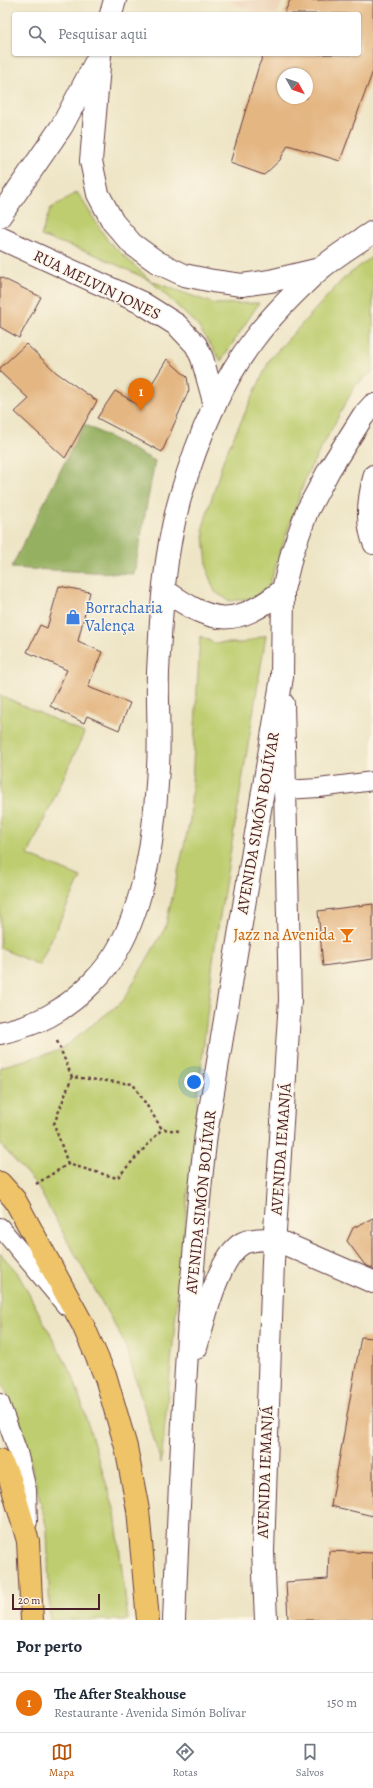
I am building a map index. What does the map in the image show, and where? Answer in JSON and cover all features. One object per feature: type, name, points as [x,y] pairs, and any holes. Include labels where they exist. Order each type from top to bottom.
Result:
[{"type":"main road","points":[[0,1183],[15,1200],[84,1325],[106,1378],[126,1447],[138,1510],[148,1620]]},
{"type":"main road","points":[[0,1460],[10,1479],[28,1541],[32,1620]]},
{"type":"street","points":[[112,12],[115,0]]},
{"type":"street","points":[[0,216],[62,126],[99,56]]},
{"type":"street","points":[[100,56],[91,161],[98,194],[113,222],[132,244],[157,262],[184,275],[213,281],[249,284],[270,281],[321,268]]},
{"type":"street","points":[[0,1033],[25,1026],[49,1016],[72,1000],[90,984],[108,964],[124,937],[132,919],[142,884],[155,810],[158,765],[158,673],[164,590],[170,542],[180,499],[195,454],[215,405],[231,373],[254,340],[280,308],[321,268],[373,232]]},
{"type":"street","name":"RUA MELVIN JONES","points":[[0,238],[142,303],[177,325],[196,345],[202,358],[215,405]]},
{"type":"street","name":"AVENIDA SIMÓN BOLÍVAR","points":[[174,1620],[184,1389],[197,1206],[206,1134],[282,677],[283,590],[292,553],[307,511],[329,470],[370,415]]},
{"type":"street","points":[[164,590],[193,609],[211,616],[230,618],[250,612],[265,604],[283,590]]},
{"type":"street","name":"AVENIDA IEMANJÁ","points":[[266,1620],[263,1550],[274,1239],[290,1000],[282,677]]},
{"type":"street","points":[[184,1389],[223,1263],[234,1250],[244,1243],[261,1239],[274,1239],[373,1282]]},
{"type":"lane","points":[[373,474],[367,496],[368,524],[373,545]]},
{"type":"lane","points":[[285,790],[319,788],[373,781]]},
{"type":"lane","points":[[0,1227],[59,1298],[84,1325]]},
{"type":"lane","points":[[0,1403],[18,1452],[26,1490],[28,1541]]},
{"type":"path","points":[[49,1016],[60,1050],[72,1077],[54,1124],[68,1164]]},
{"type":"path","points":[[72,1077],[133,1084],[162,1129]]},
{"type":"path","points":[[162,1129],[206,1134]]},
{"type":"path","points":[[15,1200],[36,1184],[68,1164],[117,1178],[162,1129]]},
{"type":"shaded area","points":[[228,0],[283,0],[278,12],[254,12]]},
{"type":"green space","points":[[77,192],[108,241],[151,281],[94,254],[41,236],[50,209]]},
{"type":"green space","points":[[373,256],[373,371],[355,386],[306,476],[269,586],[252,598],[230,601],[215,592],[208,574],[203,527],[224,458],[270,359],[343,279]]},
{"type":"green space","points":[[151,281],[215,304],[259,303],[221,361],[198,326]]},
{"type":"green space","points":[[84,424],[155,461],[134,574],[11,568]]},
{"type":"green space","points":[[266,635],[214,952],[194,1133],[161,1463],[125,1344],[36,1184],[0,1144],[0,1067],[60,1050],[123,1001],[165,928],[190,820],[200,636],[214,643],[243,643]]},
{"type":"green space","points":[[0,695],[84,733],[28,855],[81,877],[39,965],[0,948]]},
{"type":"green space","points":[[0,1253],[17,1272],[73,1376],[115,1512],[128,1620],[50,1620],[47,1529],[21,1424],[0,1379]]},
{"type":"building","points":[[290,0],[373,0],[373,71],[340,161],[288,145],[280,160],[264,175],[230,163],[259,65],[263,56],[361,56],[361,12],[285,12]]},
{"type":"building","points":[[0,277],[41,297],[19,338],[0,327]]},
{"type":"building","points":[[26,344],[57,373],[97,401],[65,458],[15,412],[29,399],[0,372],[0,368]]},
{"type":"building","points":[[167,359],[187,377],[189,390],[162,452],[97,418],[115,391],[139,405]]},
{"type":"building","points":[[59,586],[90,592],[78,641],[102,652],[88,687],[130,703],[119,730],[87,716],[84,723],[50,706],[67,670],[27,652],[40,625],[47,628]]},
{"type":"building","name":"Jazz na Avenida","points":[[373,904],[373,959],[323,966],[318,911]]},
{"type":"building","points":[[373,1218],[373,1268],[365,1265],[347,1241],[353,1228]]},
{"type":"building","points":[[361,1337],[373,1338],[373,1516],[331,1506]]},
{"type":"building","points":[[329,1551],[373,1553],[373,1620],[288,1620],[286,1582],[328,1579]]},
{"type":"place","name":"The After Steakhouse","points":[[141,411]]},
{"type":"place","name":"Borracharia Valença","points":[[73,617]]},
{"type":"place","name":"Jazz na Avenida","points":[[347,935]]}]
